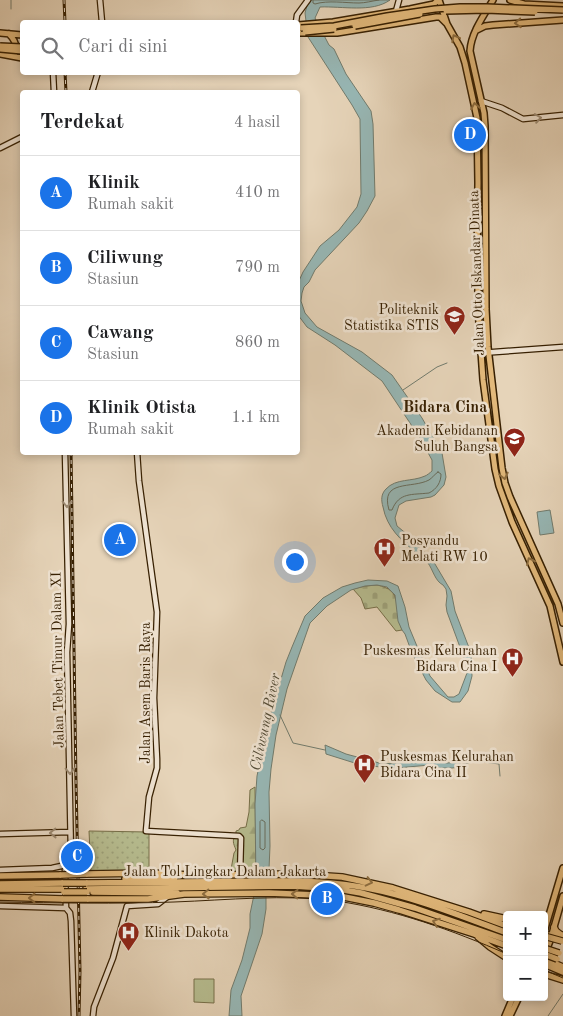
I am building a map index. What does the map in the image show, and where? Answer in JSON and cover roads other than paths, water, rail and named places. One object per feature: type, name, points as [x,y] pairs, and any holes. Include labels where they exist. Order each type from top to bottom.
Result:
[{"type":"highway","points":[[0,876],[64,869],[86,874],[151,872],[191,875],[240,875],[254,881],[325,895],[363,900],[474,934],[503,945]]},
{"type":"highway","points":[[0,889],[87,887],[184,894],[248,893],[269,884],[318,874],[354,878],[393,888],[503,925]]},
{"type":"highway","points":[[87,887],[142,877],[191,875]]},
{"type":"highway","name":"Jalan Tol Lingkar Dalam Jakarta","points":[[87,887],[254,881],[269,884],[316,887],[361,893],[415,908],[503,939]]},
{"type":"highway","name":"Jalan Tol Lingkar Dalam Jakarta","points":[[269,884],[315,882],[369,888],[408,899],[503,932]]},
{"type":"highway","points":[[0,884],[64,888]]},
{"type":"highway","points":[[0,897],[148,899],[184,894]]},
{"type":"highway","points":[[474,914],[486,914],[503,918]]},
{"type":"highway","points":[[554,926],[562,938]]},
{"type":"highway","points":[[474,934],[504,956]]},
{"type":"highway","points":[[548,936],[562,938]]},
{"type":"highway","points":[[556,960],[563,967]]},
{"type":"highway","points":[[556,960],[563,972]]},
{"type":"highway","points":[[548,975],[563,980]]},
{"type":"main road","points":[[300,28],[410,9],[434,4],[438,0]]},
{"type":"main road","name":"Jalan Otto Iskandar Dinata","points":[[438,0],[447,24],[460,47],[477,118],[477,282],[485,400],[494,469],[512,522],[550,606],[563,662]]},
{"type":"main road","points":[[510,0],[524,4],[563,6]]},
{"type":"main road","name":"Jalan Otto Iskandar Dinata","points":[[491,2],[475,33],[470,51],[485,126],[486,288],[489,352],[499,448],[506,483],[515,507],[560,604],[563,623]]},
{"type":"main road","points":[[300,28],[334,26],[387,16],[454,7],[487,6],[563,12]]},
{"type":"main road","points":[[549,21],[546,14],[550,6]]},
{"type":"main road","points":[[410,9],[413,15],[410,20]]},
{"type":"main road","points":[[300,28],[326,34],[438,17],[447,24]]},
{"type":"main road","points":[[475,33],[485,26],[563,20]]},
{"type":"main road","points":[[0,33],[20,35]]},
{"type":"main road","points":[[9,34],[16,48],[15,52],[10,56]]},
{"type":"main road","points":[[0,47],[20,47]]},
{"type":"main road","points":[[0,47],[20,51]]},
{"type":"main road","points":[[0,54],[20,58]]},
{"type":"main road","points":[[548,915],[563,868]]},
{"type":"main road","points":[[548,935],[554,926],[563,896]]},
{"type":"main road","points":[[505,1016],[512,1001]]},
{"type":"main road","points":[[510,1016],[517,1001]]},
{"type":"street","points":[[100,0],[102,20]]},
{"type":"street","points":[[298,20],[297,15],[308,0]]},
{"type":"street","points":[[396,11],[399,0]]},
{"type":"street","points":[[53,75],[54,90]]},
{"type":"street","points":[[93,90],[97,75]]},
{"type":"street","points":[[481,101],[502,108],[523,120],[563,114]]},
{"type":"street","points":[[0,148],[20,138]]},
{"type":"street","points":[[481,353],[563,347]]},
{"type":"street","name":"Jalan Tebet Timur Dalam XI","points":[[65,455],[71,856],[69,863],[64,869],[66,908],[70,912],[71,921],[74,1016]]},
{"type":"street","name":"Jalan Asem Baris Raya","points":[[137,455],[157,617],[154,698],[157,759],[149,797],[146,831],[239,836],[241,838],[240,875]]},
{"type":"street","points":[[550,606],[560,604]]},
{"type":"street","points":[[0,834],[70,832]]},
{"type":"street","points":[[0,870],[64,869]]},
{"type":"street","points":[[93,1016],[94,1007],[118,941],[127,906],[158,904],[167,897]]},
{"type":"street","points":[[0,906],[66,908]]},
{"type":"water","points":[[311,0],[390,0],[383,4],[366,8],[320,7],[315,18],[329,45],[334,49],[346,74],[371,111],[375,196],[359,223],[315,270],[304,287],[301,301],[305,313],[317,327],[362,352],[392,375],[422,418],[442,453],[446,477],[444,485],[431,497],[406,501],[399,505],[395,518],[397,526],[432,559],[451,591],[455,611],[471,653],[472,676],[468,691],[460,702],[452,702],[435,691],[426,680],[412,653],[398,621],[395,595],[387,587],[377,585],[365,586],[351,590],[327,606],[310,623],[287,689],[276,735],[269,792],[269,869],[262,934],[241,996],[242,1016],[229,1016],[231,990],[242,960],[250,928],[250,914],[256,885],[255,804],[257,776],[268,723],[286,662],[305,616],[323,598],[342,587],[368,580],[387,581],[398,586],[409,627],[430,676],[448,697],[454,697],[459,694],[467,673],[467,666],[447,612],[446,589],[436,578],[427,562],[395,533],[385,514],[382,502],[383,493],[394,483],[420,478],[431,472],[432,460],[420,438],[382,381],[335,345],[307,327],[300,318],[300,279],[303,272],[320,246],[339,230],[357,207],[361,194],[360,119],[308,37],[305,13],[308,2]]},
{"type":"water","points":[[550,510],[554,533],[540,535],[537,512]]},
{"type":"water","points":[[325,745],[346,754],[383,764],[431,760],[447,763],[460,762],[460,767],[440,768],[430,765],[385,769],[361,765],[326,754]]},
{"type":"waterway","points":[[11,0],[11,9]]},
{"type":"waterway","points":[[403,390],[437,367],[447,363]]},
{"type":"waterway","name":"Ciliwung River","points":[[280,715],[293,743],[325,750]]},
{"type":"waterway","points":[[460,765],[476,761],[499,764],[500,776]]},
{"type":"waterway","points":[[548,1016],[563,994]]},
{"type":"tram line","points":[[0,902],[130,903],[276,898],[337,901],[402,915],[466,937],[503,952]]},
{"type":"tram line","points":[[548,972],[563,978]]},
{"type":"railway","points":[[64,0],[65,20]]},
{"type":"railway","points":[[65,75],[66,90]]},
{"type":"railway","points":[[71,455],[80,971],[79,1016]]},
{"type":"place","name":"Klinik Otista","points":[[470,135]]},
{"type":"place","name":"Politeknik Statistika STIS","points":[[455,336]]},
{"type":"place","name":"Akademi Kebidanan Suluh Bangsa","points":[[514,457]]},
{"type":"place","name":"Klinik","points":[[120,540]]},
{"type":"place","name":"Posyandu Melati RW 10","points":[[385,567]]},
{"type":"place","name":"Puskesmas Kelurahan Bidara Cina I","points":[[513,677]]},
{"type":"place","name":"Puskesmas Kelurahan Bidara Cina II","points":[[364,783]]},
{"type":"place","name":"Cawang","points":[[77,857]]},
{"type":"place","name":"Ciliwung","points":[[327,899]]},
{"type":"place","name":"Klinik Dakota","points":[[128,951]]},
{"type":"district","name":"Bidara Cina","points":[[445,406]]}]
